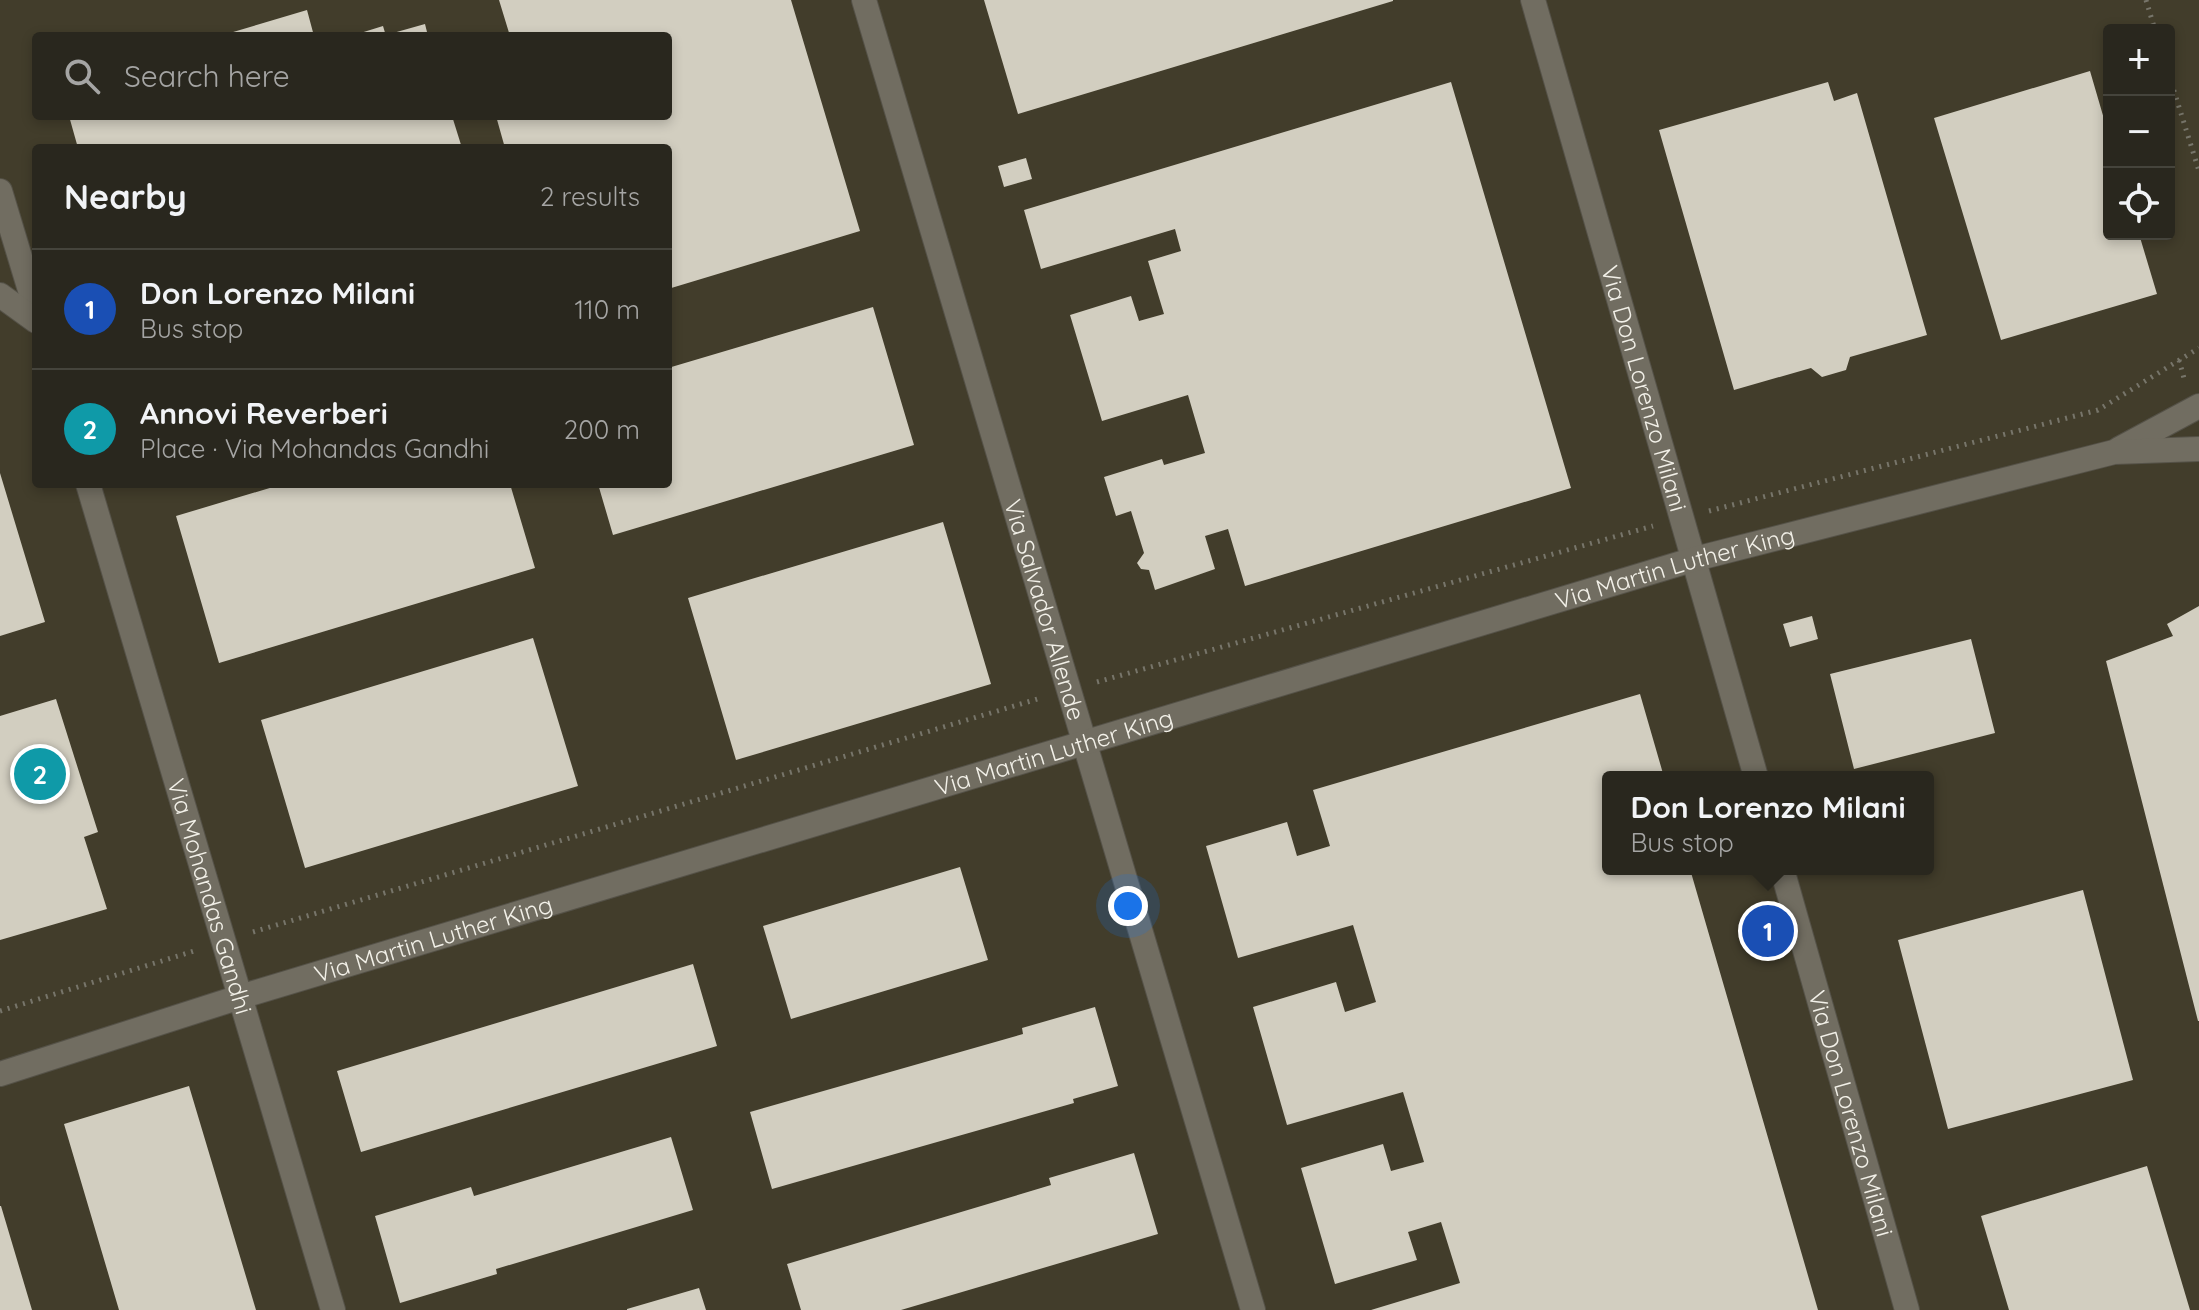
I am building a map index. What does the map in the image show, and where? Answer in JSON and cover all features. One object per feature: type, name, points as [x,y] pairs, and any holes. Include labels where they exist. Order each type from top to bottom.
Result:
[{"type":"street","name":"Via Salvador Allende","points":[[864,0],[1253,1310]]},
{"type":"street","name":"Via Don Lorenzo Milani","points":[[1533,0],[1754,771]]},
{"type":"street","points":[[0,191],[32,297]]},
{"type":"street","points":[[0,295],[32,318]]},
{"type":"street","points":[[2114,452],[2199,406]]},
{"type":"street","points":[[2114,452],[2199,449]]},
{"type":"street","name":"Via Martin Luther King","points":[[0,1074],[240,997],[1695,559],[2114,452]]},
{"type":"street","name":"Via Mohandas Gandhi","points":[[89,488],[333,1310]]},
{"type":"street","name":"Via Don Lorenzo Milani","points":[[1784,875],[1907,1310]]},
{"type":"path","points":[[2146,0],[2153,24]]},
{"type":"path","points":[[2175,94],[2199,171]]},
{"type":"path","points":[[0,1011],[224,941],[1069,690],[1683,518],[2098,410],[2199,348]]},
{"type":"shaded area","points":[[0,0],[2199,0],[2199,1310],[0,1310]]},
{"type":"building","points":[[499,0],[791,0],[860,231],[672,288],[672,144],[504,144],[497,120],[672,120],[672,32],[509,32]]},
{"type":"building","points":[[984,0],[1393,0],[1393,1],[1018,114]]},
{"type":"building","points":[[307,10],[313,32],[233,32]]},
{"type":"building","points":[[425,24],[427,32],[397,32]]},
{"type":"building","points":[[383,26],[385,32],[364,32]]},
{"type":"building","points":[[2090,71],[2103,115],[2103,240],[2141,240],[2157,294],[2001,340],[1934,118]]},
{"type":"building","points":[[1451,82],[1571,488],[1245,586],[1228,529],[1205,536],[1215,569],[1155,590],[1149,570],[1141,569],[1137,563],[1144,553],[1131,511],[1116,516],[1104,477],[1162,459],[1164,465],[1205,453],[1188,395],[1102,421],[1070,315],[1131,296],[1139,321],[1164,314],[1148,261],[1181,251],[1175,229],[1041,269],[1024,210]]},
{"type":"building","points":[[1828,82],[1834,101],[1857,93],[1927,335],[1850,357],[1846,370],[1822,377],[1811,368],[1734,390],[1659,130]]},
{"type":"building","points":[[70,120],[453,120],[461,144],[77,144]]},
{"type":"building","points":[[1026,158],[1032,179],[1004,187],[998,166]]},
{"type":"building","points":[[873,307],[914,445],[613,535],[599,488],[672,488],[672,367]]},
{"type":"building","points":[[0,473],[45,622],[0,636]]},
{"type":"building","points":[[270,488],[511,488],[535,568],[219,663],[176,516]]},
{"type":"building","points":[[943,522],[991,684],[736,760],[688,598]]},
{"type":"building","points":[[2199,606],[2198,1021],[2106,661],[2173,636],[2167,624]]},
{"type":"building","points":[[1812,616],[1818,639],[1790,647],[1783,624]]},
{"type":"building","points":[[533,638],[578,786],[305,868],[261,720]]},
{"type":"building","points":[[1971,639],[1995,733],[1854,769],[1830,674]]},
{"type":"building","points":[[1640,694],[1662,771],[1602,771],[1602,875],[1692,875],[1818,1310],[1371,1310],[1460,1283],[1441,1222],[1408,1232],[1417,1260],[1335,1284],[1301,1168],[1383,1144],[1391,1171],[1424,1162],[1403,1092],[1287,1125],[1253,1007],[1336,982],[1345,1012],[1376,1002],[1353,925],[1238,958],[1206,846],[1287,822],[1297,856],[1330,846],[1313,790]]},
{"type":"building","points":[[56,699],[98,832],[84,837],[107,909],[0,940],[0,716]]},
{"type":"building","points":[[960,867],[988,960],[791,1019],[763,926]]},
{"type":"building","points":[[2083,890],[2133,1080],[1948,1129],[1898,940]]},
{"type":"building","points":[[693,964],[717,1046],[361,1152],[337,1071]]},
{"type":"building","points":[[1095,1007],[1118,1086],[1073,1099],[1074,1103],[772,1189],[750,1112],[1023,1034],[1022,1028]]},
{"type":"building","points":[[189,1086],[256,1310],[119,1310],[64,1124]]},
{"type":"building","points":[[671,1137],[693,1210],[496,1269],[497,1274],[400,1303],[375,1216],[471,1187],[474,1196]]},
{"type":"building","points":[[1134,1153],[1158,1234],[901,1310],[801,1310],[787,1264],[1051,1185],[1049,1178]]},
{"type":"building","points":[[2147,1166],[2190,1310],[2009,1310],[1981,1216]]},
{"type":"building","points":[[1,1206],[32,1310],[0,1310]]},
{"type":"building","points":[[699,1288],[706,1310],[627,1310],[627,1309]]},
{"type":"place","name":"Annovi Reverberi","points":[[40,774]]},
{"type":"place","name":"Don Lorenzo Milani","points":[[1768,931]]}]
